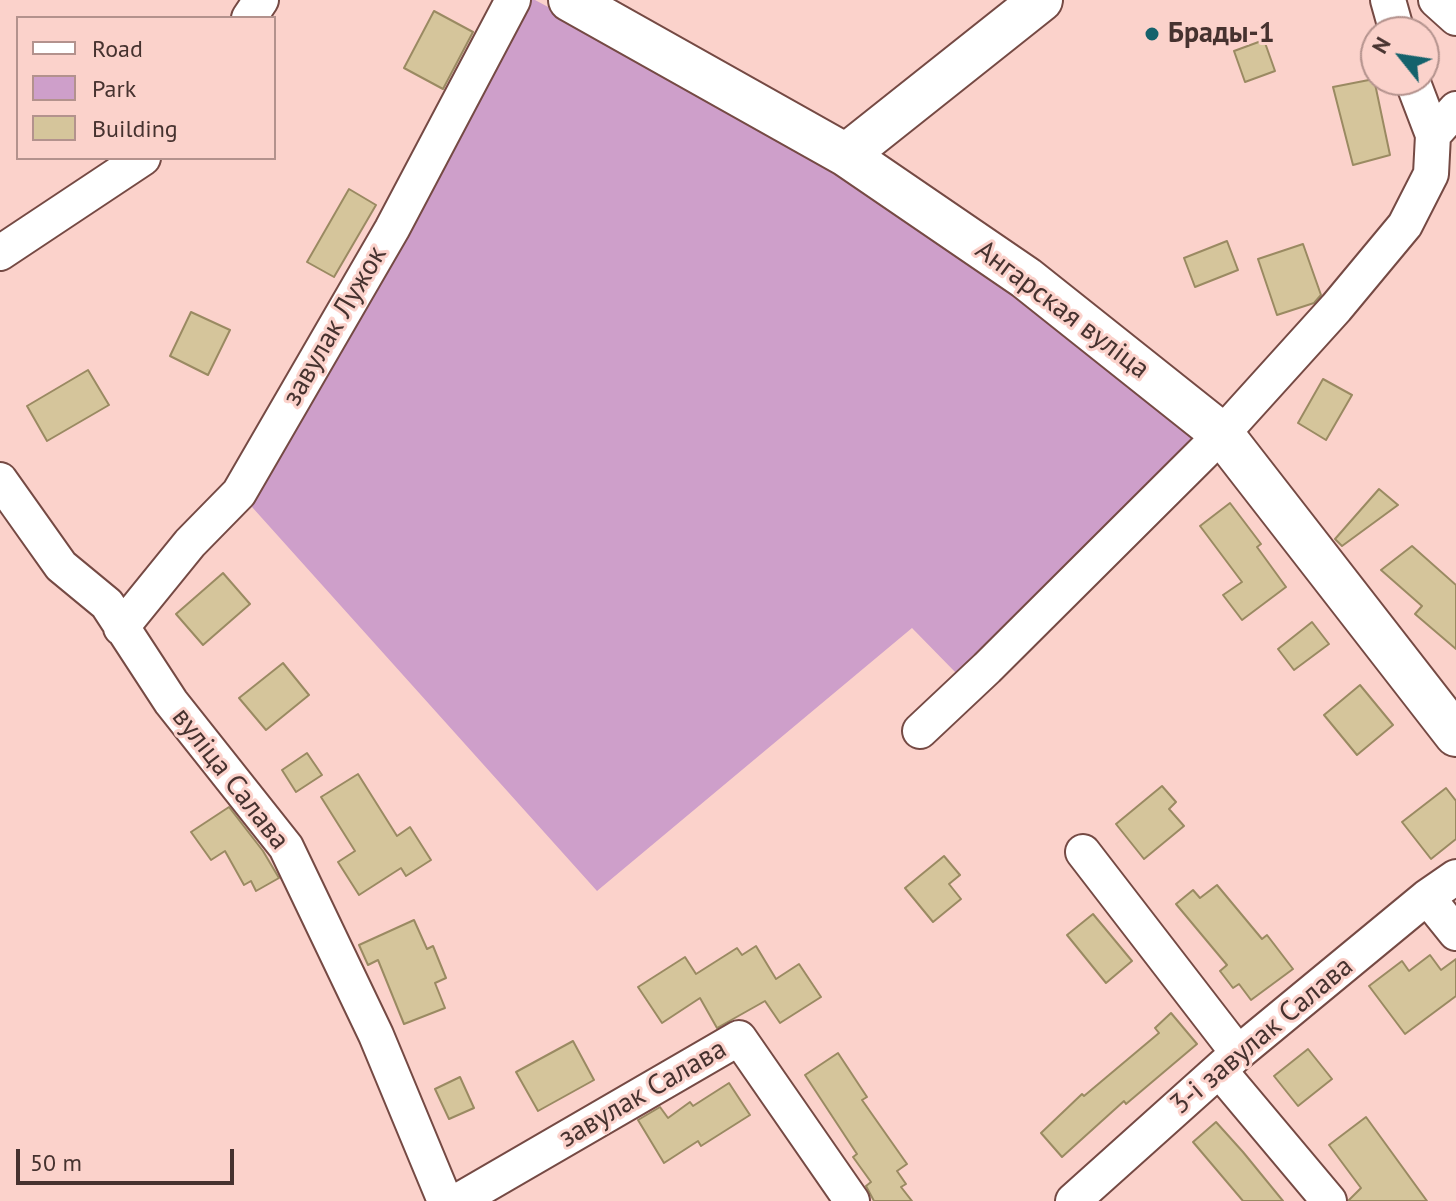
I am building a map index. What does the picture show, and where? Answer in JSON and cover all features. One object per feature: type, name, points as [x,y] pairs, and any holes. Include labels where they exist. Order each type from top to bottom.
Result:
[{"type":"street","name":"завулак Лужок","points":[[121,628],[190,543],[239,493],[392,229],[513,0]]},
{"type":"street","name":"Ангарская вуліца","points":[[570,0],[846,155],[1026,278],[1222,434],[1456,735]]},
{"type":"street","points":[[846,155],[1041,0]]},
{"type":"street","points":[[1436,0],[1456,18]]},
{"type":"street","points":[[920,731],[1222,434],[1336,308],[1405,225],[1431,174],[1433,135],[1418,96]]},
{"type":"street","points":[[1433,135],[1456,109]]},
{"type":"street","points":[[0,253],[140,160]]},
{"type":"street","name":"вуліца Салава","points":[[0,480],[61,566],[107,604],[171,702],[286,847],[376,1035],[445,1201]]},
{"type":"street","points":[[1083,852],[1329,1201]]},
{"type":"street","name":"3-і завулак Салава","points":[[1073,1201],[1228,1061],[1427,897],[1456,877]]},
{"type":"street","points":[[1427,897],[1456,933]]},
{"type":"street","name":"завулак Салава","points":[[458,1201],[739,1038],[852,1201]]},
{"type":"green space","points":[[523,0],[535,0],[813,148],[931,227],[1200,432],[958,675],[912,628],[597,891],[252,507]]},
{"type":"building","points":[[434,11],[473,32],[443,89],[404,68]]},
{"type":"building","points":[[1264,40],[1275,71],[1245,82],[1234,51]]},
{"type":"building","points":[[1360,82],[1360,96],[1378,96],[1390,155],[1353,165],[1333,87]]},
{"type":"building","points":[[349,189],[376,205],[334,277],[307,262]]},
{"type":"building","points":[[1227,241],[1238,270],[1195,287],[1184,258]]},
{"type":"building","points":[[1303,244],[1321,295],[1314,303],[1277,315],[1258,259]]},
{"type":"building","points":[[191,312],[230,330],[208,375],[170,356]]},
{"type":"building","points":[[88,370],[109,405],[47,441],[27,406]]},
{"type":"building","points":[[1323,379],[1352,395],[1326,440],[1298,423]]},
{"type":"building","points":[[1379,489],[1398,505],[1342,546],[1335,539]]},
{"type":"building","points":[[1230,503],[1261,544],[1257,547],[1286,587],[1242,620],[1223,595],[1242,582],[1200,526]]},
{"type":"building","points":[[1412,546],[1456,585],[1456,649],[1415,614],[1422,606],[1381,570]]},
{"type":"building","points":[[223,573],[250,604],[203,645],[176,614]]},
{"type":"building","points":[[1312,622],[1329,644],[1294,670],[1278,649]]},
{"type":"building","points":[[283,663],[309,695],[266,730],[239,698]]},
{"type":"building","points":[[1360,685],[1393,725],[1357,755],[1324,715]]},
{"type":"building","points":[[307,753],[322,775],[296,792],[282,770]]},
{"type":"building","points":[[358,774],[397,836],[410,827],[431,860],[406,876],[401,868],[359,895],[338,862],[355,851],[321,797]]},
{"type":"building","points":[[1162,786],[1176,802],[1169,809],[1184,826],[1144,859],[1116,824]]},
{"type":"building","points":[[1446,788],[1456,801],[1456,839],[1431,859],[1402,822]]},
{"type":"building","points":[[229,807],[263,851],[279,878],[256,891],[251,881],[244,885],[225,851],[211,860],[191,832]]},
{"type":"building","points":[[944,856],[960,875],[949,884],[961,899],[933,922],[905,888]]},
{"type":"building","points":[[1217,885],[1262,939],[1267,935],[1293,969],[1251,1000],[1239,984],[1233,988],[1220,971],[1227,965],[1176,904],[1193,890],[1200,898]]},
{"type":"building","points":[[1093,914],[1132,961],[1106,983],[1067,935]]},
{"type":"building","points":[[414,920],[427,949],[433,946],[446,978],[435,983],[445,1008],[404,1024],[378,960],[368,965],[359,945]]},
{"type":"building","points":[[756,946],[776,979],[799,964],[821,997],[780,1023],[765,1001],[717,1028],[700,998],[662,1023],[638,987],[685,957],[696,974],[737,948],[742,955]]},
{"type":"building","points":[[1430,955],[1441,970],[1456,959],[1456,996],[1405,1034],[1369,986],[1402,961],[1409,971]]},
{"type":"building","points":[[1171,1013],[1197,1044],[1126,1104],[1124,1101],[1062,1157],[1041,1133],[1082,1094],[1084,1096],[1159,1033],[1155,1028]]},
{"type":"building","points":[[573,1041],[594,1080],[538,1111],[516,1072]]},
{"type":"building","points":[[1308,1049],[1332,1079],[1298,1106],[1274,1076]]},
{"type":"building","points":[[838,1053],[867,1097],[862,1100],[907,1164],[897,1171],[906,1184],[901,1187],[912,1201],[874,1201],[866,1186],[871,1182],[853,1157],[857,1154],[805,1075]]},
{"type":"building","points":[[460,1077],[474,1108],[449,1119],[435,1089]]},
{"type":"building","points":[[729,1083],[750,1115],[701,1146],[698,1141],[664,1163],[638,1120],[660,1107],[668,1118],[690,1102],[693,1106]]},
{"type":"building","points":[[1366,1117],[1427,1201],[1348,1201],[1361,1188],[1329,1145]]},
{"type":"building","points":[[1216,1122],[1283,1201],[1243,1201],[1193,1142]]},
{"type":"place","name":"Брады-1","points":[[1152,34]]}]
